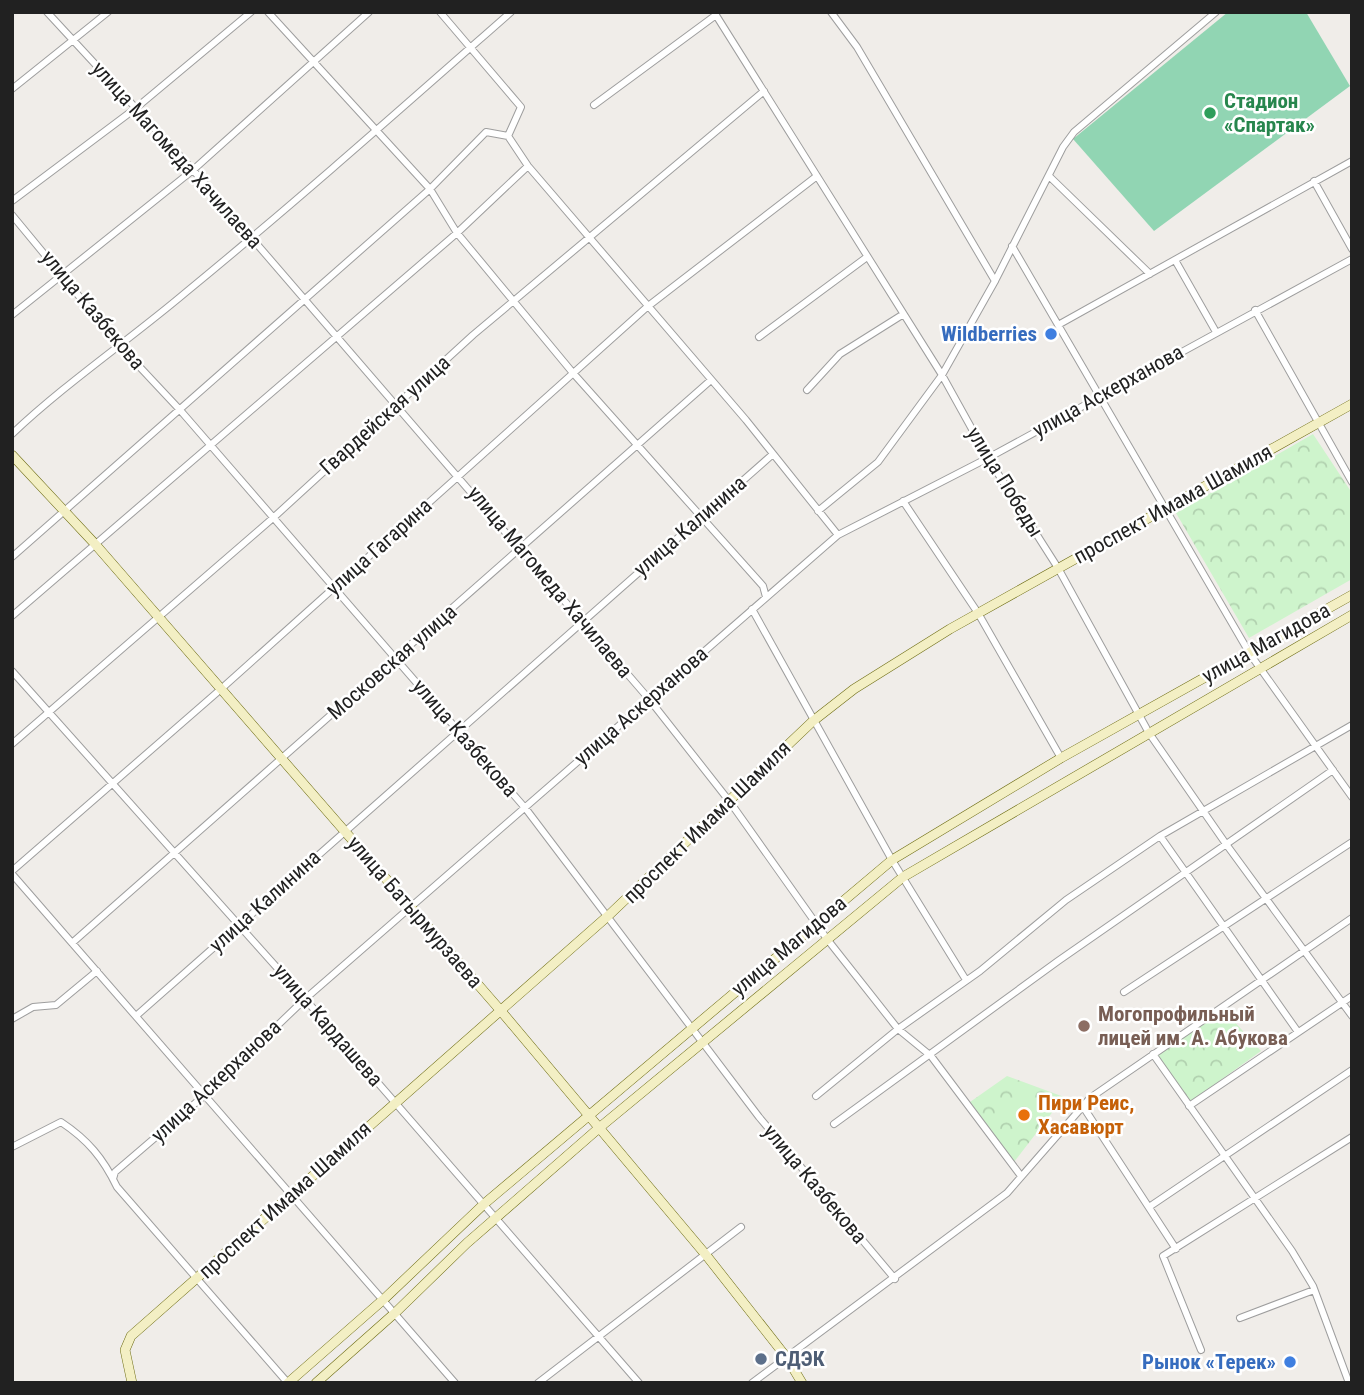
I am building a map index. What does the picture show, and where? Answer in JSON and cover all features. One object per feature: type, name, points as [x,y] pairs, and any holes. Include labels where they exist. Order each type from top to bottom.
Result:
[{"type":"main road","name":"проспект Имама Шамиля","points":[[132,1383],[125,1350],[131,1336],[609,915],[730,803],[813,721],[854,689],[978,613],[1352,404]]},
{"type":"main road","name":"улица Батырмурзаева","points":[[12,455],[95,544],[345,830],[588,1115],[706,1255],[787,1358],[802,1383]]},
{"type":"main road","name":"улица Магидова","points":[[287,1382],[384,1299],[484,1204],[892,860],[1138,713],[1250,654],[1352,595]]},
{"type":"main road","name":"улица Магидова","points":[[316,1383],[599,1128],[903,877],[1352,615]]},
{"type":"street","name":"улица Магомеда Хачилаева","points":[[47,12],[193,170],[459,475],[649,699],[730,803],[827,939],[898,1029],[931,1056],[1021,1176]]},
{"type":"street","points":[[12,89],[108,12]]},
{"type":"street","points":[[12,201],[136,108],[251,12]]},
{"type":"street","points":[[268,12],[430,189],[457,233],[573,373],[763,586],[766,597]]},
{"type":"street","points":[[12,315],[193,170],[369,12]]},
{"type":"street","points":[[440,12],[521,107],[508,136]]},
{"type":"street","points":[[12,434],[41,407],[121,347],[252,238],[511,12]]},
{"type":"street","points":[[831,12],[858,47],[996,281]]},
{"type":"street","points":[[818,511],[877,462],[942,375],[996,281],[1063,147],[1074,132],[1212,13]]},
{"type":"street","points":[[594,105],[715,14]]},
{"type":"street","name":"улица Победы","points":[[715,14],[942,375],[988,458],[1058,568],[1149,733],[1203,813],[1352,1016]]},
{"type":"street","name":"Гвардейская улица","points":[[12,744],[160,619],[396,403],[764,91]]},
{"type":"street","points":[[12,556],[430,189],[486,132],[508,136],[528,166],[591,237],[646,307],[711,380],[838,534]]},
{"type":"street","points":[[1058,325],[1352,160]]},
{"type":"street","points":[[12,616],[208,444],[457,233],[528,166]]},
{"type":"street","name":"улица Гагарина","points":[[12,872],[221,689],[646,307],[817,176]]},
{"type":"street","points":[[1050,177],[1150,274]]},
{"type":"street","points":[[1314,181],[1352,249]]},
{"type":"street","name":"улица Казбекова","points":[[12,215],[121,347],[526,808],[760,1117],[895,1279]]},
{"type":"street","points":[[1012,246],[1250,654],[1352,797]]},
{"type":"street","points":[[760,337],[867,257]]},
{"type":"street","name":"улица Аскерханова","points":[[113,1179],[115,1172],[206,1094],[305,999],[838,534],[988,458],[1352,259]]},
{"type":"street","points":[[1175,260],[1216,332]]},
{"type":"street","points":[[1255,310],[1352,482]]},
{"type":"street","points":[[807,390],[841,354],[902,315]]},
{"type":"street","name":"Московская улица","points":[[72,943],[711,380]]},
{"type":"street","name":"улица Калинина","points":[[136,1016],[582,619],[773,454]]},
{"type":"street","points":[[904,501],[978,613],[1060,758]]},
{"type":"street","points":[[752,609],[892,860],[966,980]]},
{"type":"street","name":"улица Кардашева","points":[[12,671],[305,999],[639,1383]]},
{"type":"street","points":[[816,1096],[898,1029],[966,980],[1066,900],[1160,836],[1352,725]]},
{"type":"street","points":[[834,1124],[1058,961],[1333,770]]},
{"type":"street","points":[[1160,836],[1298,1032]]},
{"type":"street","points":[[1124,992],[1352,842]]},
{"type":"street","points":[[12,872],[455,1383]]},
{"type":"street","points":[[752,1383],[1007,1194],[1082,1105],[1352,918]]},
{"type":"street","points":[[12,1019],[33,1006],[56,1005],[97,971]]},
{"type":"street","points":[[1189,1106],[1352,996]]},
{"type":"street","points":[[1153,1054],[1257,1200],[1314,1290],[1349,1383]]},
{"type":"street","points":[[1149,1206],[1352,1070]]},
{"type":"street","points":[[1082,1105],[1175,1249]]},
{"type":"street","points":[[12,1147],[61,1122],[85,1138],[107,1164],[113,1179],[287,1382]]},
{"type":"street","points":[[1201,1350],[1163,1256],[1257,1200],[1352,1138]]},
{"type":"street","points":[[538,1383],[741,1227]]},
{"type":"street","points":[[1240,1318],[1314,1290]]},
{"type":"green space","name":"Стадион «Спартак»","points":[[1228,12],[1306,12],[1350,86],[1154,231],[1073,139]]},
{"type":"green space","points":[[1313,434],[1352,493],[1352,579],[1249,638],[1176,513]]},
{"type":"green space","points":[[1223,1009],[1261,1051],[1190,1102],[1158,1055]]},
{"type":"green space","points":[[1007,1076],[1064,1097],[1014,1162],[970,1102]]},
{"type":"place","name":"Стадион «Спартак»","points":[[1210,113]]},
{"type":"place","name":"Wildberries","points":[[1051,334]]},
{"type":"place","name":"Могопрофильный лицей им. А. Абукова","points":[[1084,1026]]},
{"type":"place","name":"Пири Реис, Хасавюрт","points":[[1024,1115]]},
{"type":"place","name":"СДЭК","points":[[761,1359]]},
{"type":"place","name":"Рынок «Терек»","points":[[1290,1362]]}]
